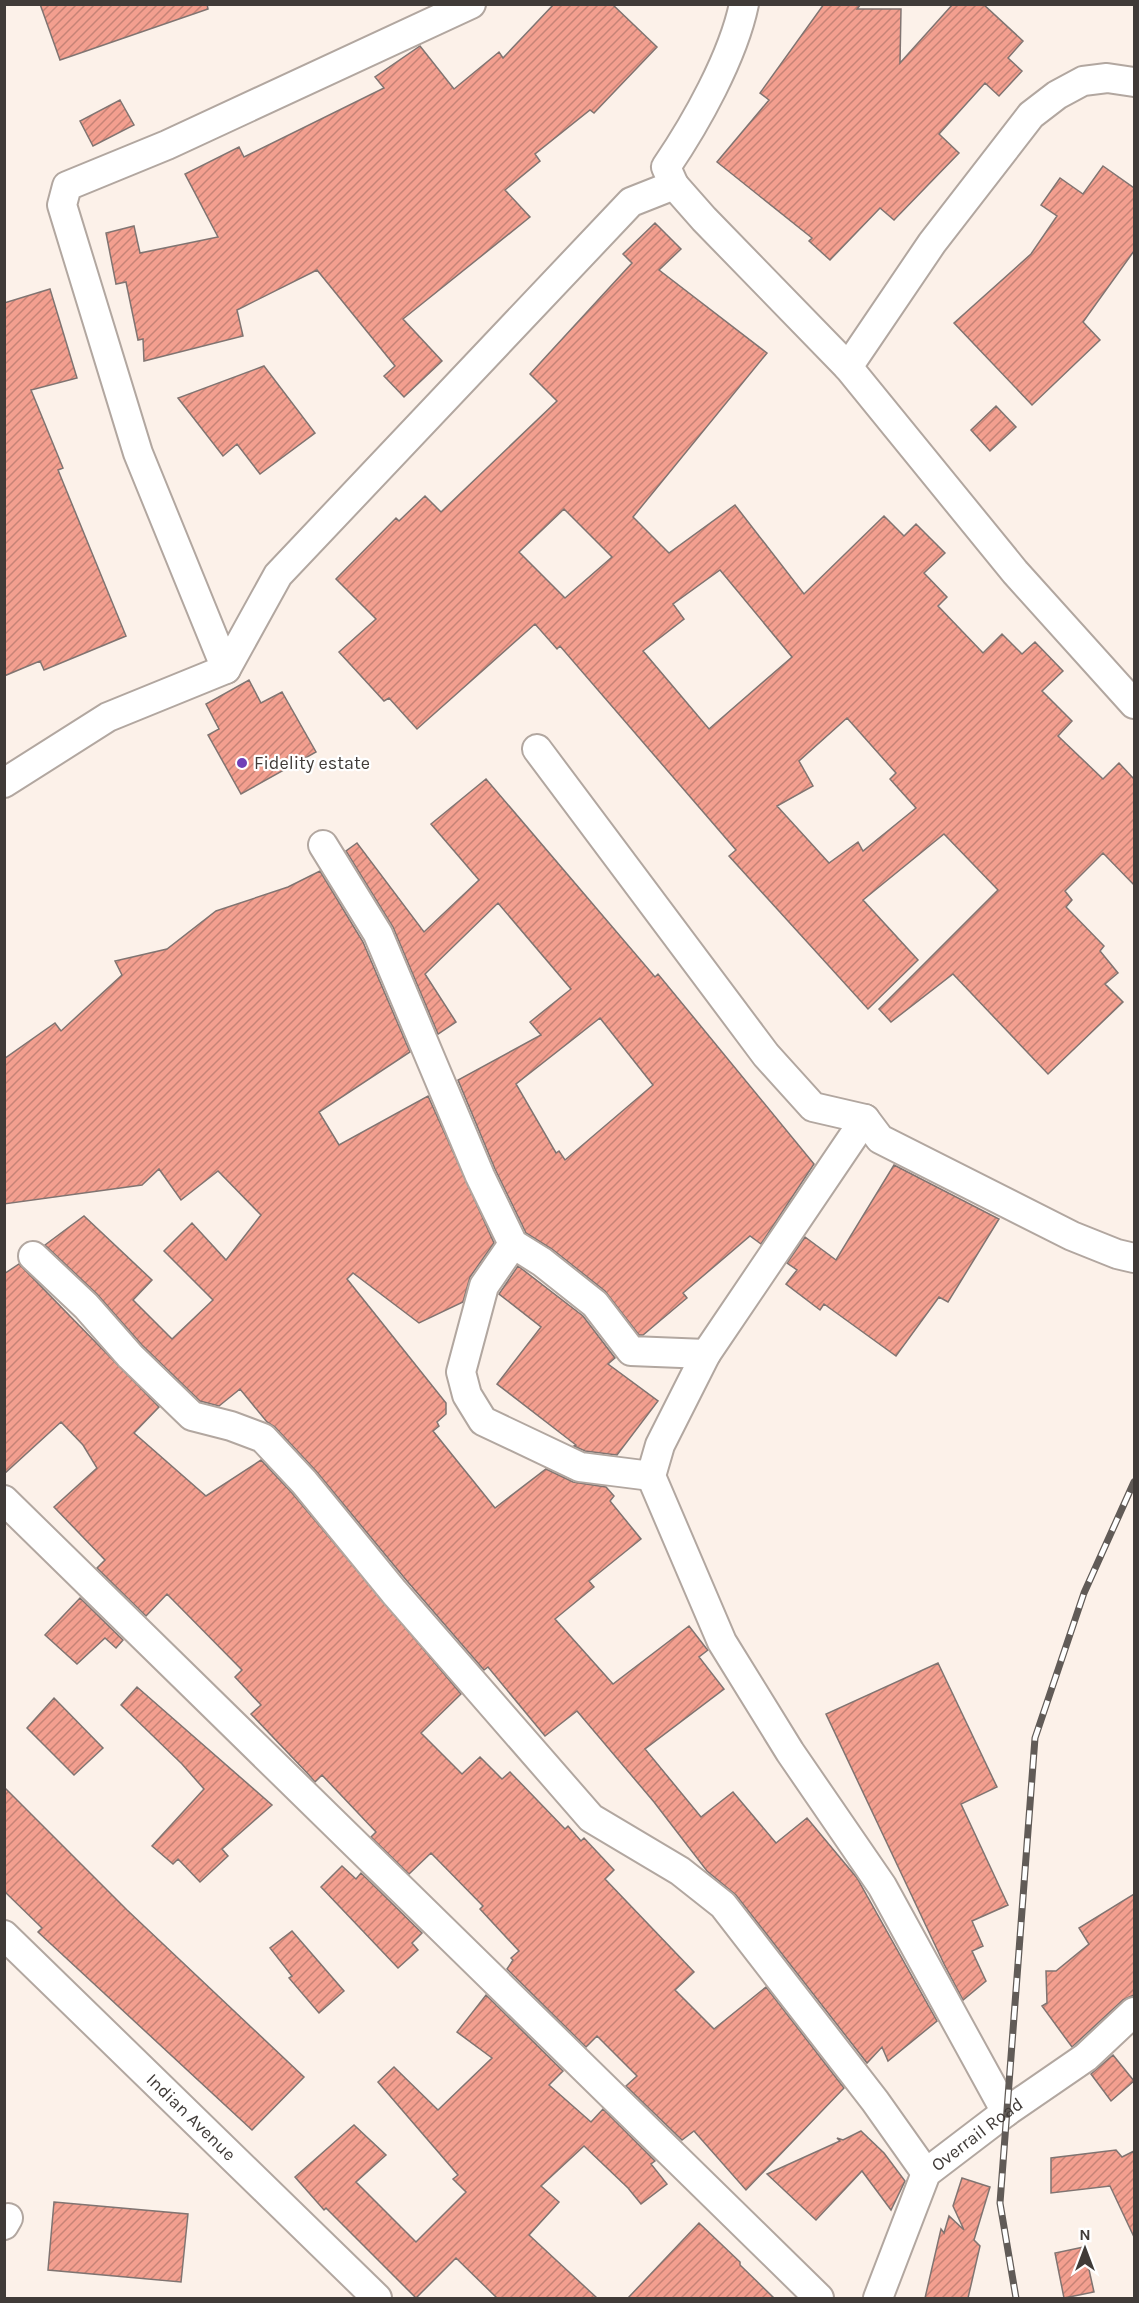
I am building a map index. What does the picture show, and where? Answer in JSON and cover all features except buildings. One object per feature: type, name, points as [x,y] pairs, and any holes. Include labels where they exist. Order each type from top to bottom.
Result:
[{"type":"street","points":[[226,669],[138,453],[62,205],[67,186],[167,145],[471,4]]},
{"type":"street","points":[[744,4],[738,35],[681,145],[666,167],[674,185],[704,219],[848,367],[1016,572],[1134,704]]},
{"type":"street","points":[[848,367],[932,243],[1031,115],[1057,95],[1083,81],[1107,78],[1134,82]]},
{"type":"street","points":[[4,783],[108,717],[226,669],[278,575],[631,202],[674,185]]},
{"type":"street","points":[[537,749],[766,1055],[813,1107],[865,1119],[880,1139],[946,1170],[1072,1236],[1117,1254],[1134,1258]]},
{"type":"street","points":[[322,845],[378,934],[480,1176],[513,1244],[542,1262],[595,1304],[631,1351],[706,1354]]},
{"type":"street","points":[[865,1119],[706,1354],[660,1445],[651,1476],[722,1642],[790,1752],[882,1886],[1006,2112]]},
{"type":"street","points":[[513,1244],[483,1286],[461,1372],[467,1395],[483,1421],[580,1467],[651,1476]]},
{"type":"street","points":[[33,1256],[87,1306],[130,1356],[192,1416],[231,1426],[263,1438],[304,1482],[394,1592],[591,1818],[680,1871],[723,1905],[875,2101],[926,2173]]},
{"type":"street","points":[[4,1500],[819,2298]]},
{"type":"street","name":"Indian Avenue","points":[[4,1935],[377,2298]]},
{"type":"street","name":"Overrail Road","points":[[878,2298],[926,2173],[1006,2112],[1086,2057],[1134,2012]]},
{"type":"railway","points":[[1016,2298],[1000,2203],[1035,1738],[1084,1593],[1134,1482]]},
{"type":"place","name":"Fidelity estate","points":[[242,763]]}]
